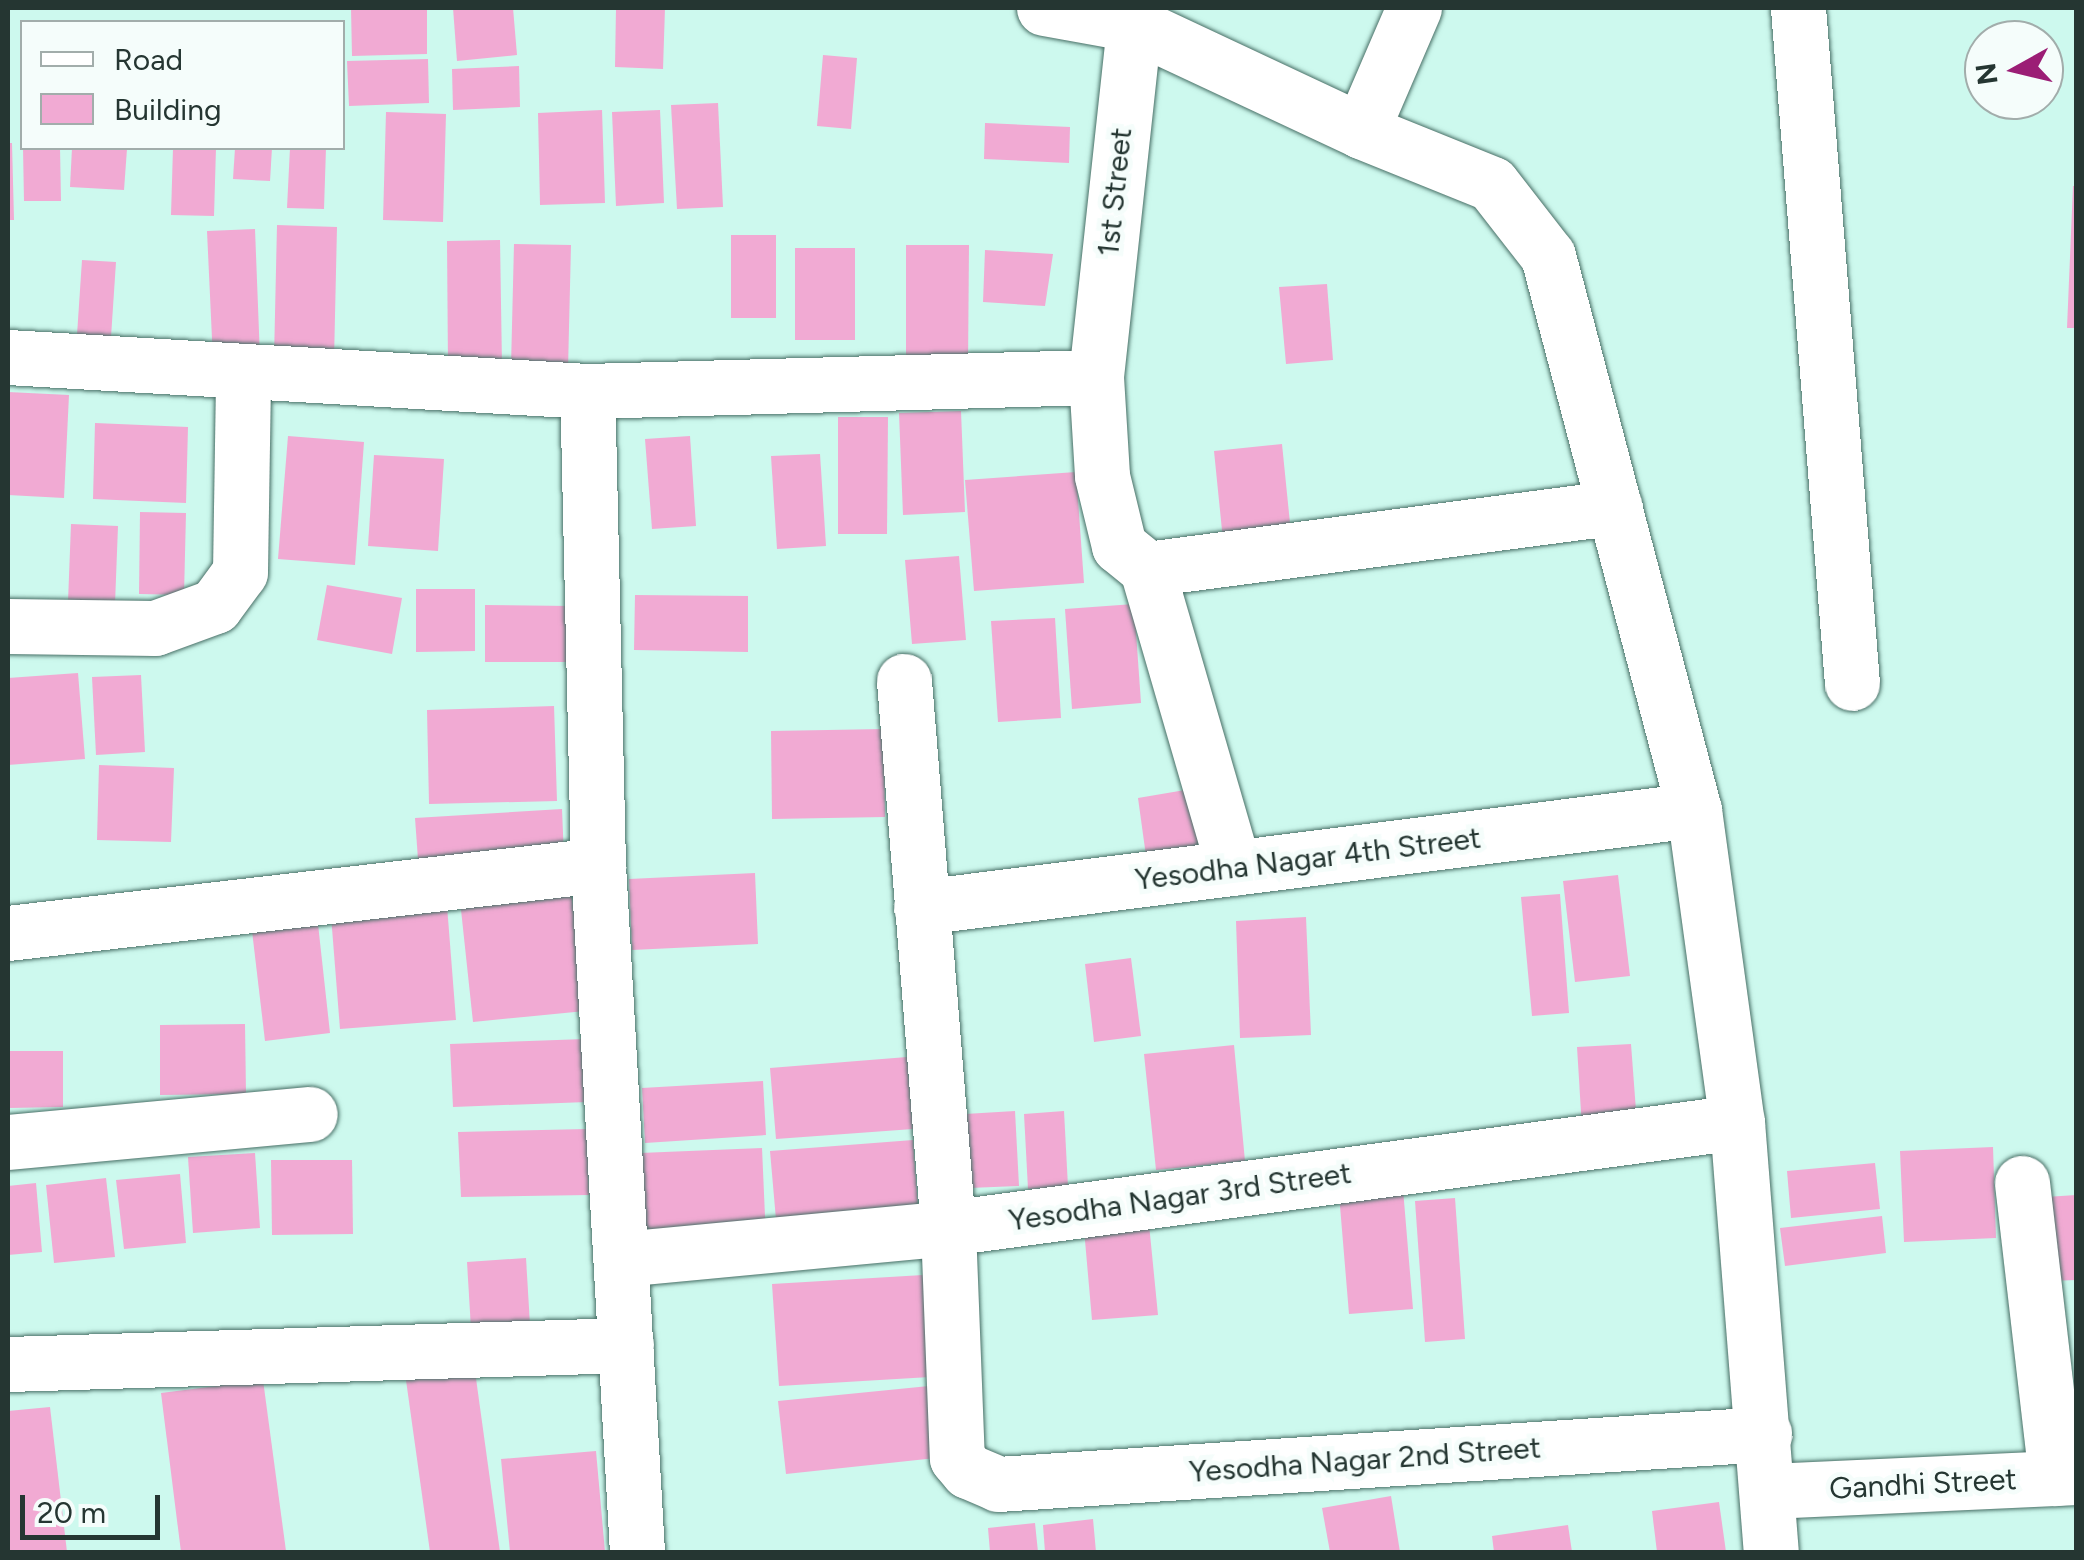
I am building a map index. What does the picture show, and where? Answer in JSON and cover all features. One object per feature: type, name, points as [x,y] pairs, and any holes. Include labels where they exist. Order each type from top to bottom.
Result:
[{"type":"street","points":[[1044,8],[1134,16],[1361,131],[1492,184],[1548,256],[1694,810],[1738,1122],[1769,1491],[1770,1552]]},
{"type":"street","points":[[1361,131],[1414,8]]},
{"type":"street","points":[[1798,8],[1852,683]]},
{"type":"street","name":"1st Street","points":[[1134,16],[1096,377],[1108,505],[1119,546],[1147,569]]},
{"type":"street","points":[[8,356],[587,391],[1096,377]]},
{"type":"street","points":[[8,626],[155,628],[215,606],[240,572],[243,370]]},
{"type":"street","points":[[587,391],[598,865],[638,1552]]},
{"type":"street","points":[[1234,868],[1147,569],[1614,507]]},
{"type":"street","points":[[904,680],[948,1228]]},
{"type":"street","name":"Yesodha Nagar 4th Street","points":[[921,907],[1694,810]]},
{"type":"street","points":[[8,933],[598,865]]},
{"type":"street","points":[[8,1142],[310,1114]]},
{"type":"street","name":"Yesodha Nagar 3rd Street","points":[[621,1259],[948,1228],[1738,1122]]},
{"type":"street","points":[[2022,1182],[2066,1478]]},
{"type":"street","name":"Yesodha Nagar 2nd Street","points":[[948,1228],[957,1458],[968,1471],[998,1484],[1764,1434]]},
{"type":"street","points":[[8,1364],[626,1345]]},
{"type":"street","name":"Gandhi Street","points":[[1769,1491],[2066,1478]]},
{"type":"building","points":[[351,8],[427,8],[427,54],[352,56]]},
{"type":"building","points":[[453,8],[513,8],[517,55],[457,61]]},
{"type":"building","points":[[616,8],[665,8],[663,69],[615,67]]},
{"type":"building","points":[[823,55],[857,58],[851,129],[817,126]]},
{"type":"building","points":[[428,59],[429,103],[349,106],[347,61]]},
{"type":"building","points":[[519,66],[520,107],[453,110],[452,69]]},
{"type":"building","points":[[718,103],[723,207],[677,209],[671,105]]},
{"type":"building","points":[[602,110],[605,203],[540,205],[538,113]]},
{"type":"building","points":[[660,110],[664,203],[616,206],[612,112]]},
{"type":"building","points":[[386,112],[446,114],[443,222],[383,220]]},
{"type":"building","points":[[985,123],[1070,127],[1069,163],[984,159]]},
{"type":"building","points":[[8,143],[12,143],[14,220],[8,220]]},
{"type":"building","points":[[23,150],[60,150],[61,201],[24,201]]},
{"type":"building","points":[[72,150],[127,150],[124,190],[70,187]]},
{"type":"building","points":[[173,150],[216,150],[214,216],[171,215]]},
{"type":"building","points":[[235,150],[272,150],[270,181],[233,179]]},
{"type":"building","points":[[290,150],[326,150],[324,209],[287,208]]},
{"type":"building","points":[[2073,186],[2076,328],[2067,328]]},
{"type":"building","points":[[277,225],[337,227],[334,360],[274,359]]},
{"type":"building","points":[[255,229],[260,358],[213,360],[207,231]]},
{"type":"building","points":[[731,235],[776,235],[776,318],[731,318]]},
{"type":"building","points":[[500,240],[502,366],[448,367],[447,241]]},
{"type":"building","points":[[514,244],[571,245],[568,369],[511,367]]},
{"type":"building","points":[[906,245],[969,245],[968,366],[906,366]]},
{"type":"building","points":[[795,248],[855,248],[855,340],[795,340]]},
{"type":"building","points":[[985,250],[1053,254],[1045,306],[983,302]]},
{"type":"building","points":[[82,260],[116,262],[111,337],[77,335]]},
{"type":"building","points":[[1327,284],[1333,360],[1286,364],[1279,287]]},
{"type":"building","points":[[8,392],[69,395],[64,498],[8,495]]},
{"type":"building","points":[[961,411],[965,512],[903,515],[899,413]]},
{"type":"building","points":[[838,417],[888,417],[887,534],[838,534]]},
{"type":"building","points":[[95,423],[188,427],[186,503],[93,499]]},
{"type":"building","points":[[288,436],[364,442],[355,565],[278,559]]},
{"type":"building","points":[[690,436],[696,526],[652,529],[645,439]]},
{"type":"building","points":[[1282,444],[1292,543],[1224,550],[1214,451]]},
{"type":"building","points":[[820,454],[826,546],[777,549],[771,456]]},
{"type":"building","points":[[374,455],[444,459],[438,551],[368,546]]},
{"type":"building","points":[[1076,472],[1084,583],[974,591],[965,480]]},
{"type":"building","points":[[140,512],[186,513],[184,595],[139,594]]},
{"type":"building","points":[[71,524],[118,526],[115,604],[68,602]]},
{"type":"building","points":[[959,556],[966,640],[912,644],[905,560]]},
{"type":"building","points":[[327,585],[402,598],[392,654],[317,640]]},
{"type":"building","points":[[416,589],[475,589],[475,651],[416,652]]},
{"type":"building","points":[[635,595],[748,596],[748,652],[634,650]]},
{"type":"building","points":[[1134,604],[1141,703],[1072,709],[1065,609]]},
{"type":"building","points":[[485,605],[572,606],[571,662],[485,662]]},
{"type":"building","points":[[1055,618],[1061,718],[998,722],[991,621]]},
{"type":"building","points":[[78,673],[85,759],[8,765],[8,678]]},
{"type":"building","points":[[141,675],[145,752],[96,755],[92,677]]},
{"type":"building","points":[[554,706],[557,801],[429,804],[427,710]]},
{"type":"building","points":[[884,729],[885,817],[772,819],[771,731]]},
{"type":"building","points":[[99,765],[174,768],[171,842],[97,840]]},
{"type":"building","points":[[1191,789],[1200,848],[1146,856],[1138,798]]},
{"type":"building","points":[[562,809],[564,858],[419,873],[415,818]]},
{"type":"building","points":[[755,873],[758,944],[632,950],[629,879]]},
{"type":"building","points":[[1618,875],[1630,976],[1575,982],[1563,881]]},
{"type":"building","points":[[570,880],[585,1011],[473,1022],[459,891]]},
{"type":"building","points":[[446,893],[456,1020],[340,1029],[330,903]]},
{"type":"building","points":[[1560,894],[1569,1013],[1532,1016],[1521,897]]},
{"type":"building","points":[[316,906],[330,1033],[265,1041],[250,914]]},
{"type":"building","points":[[1306,917],[1311,1035],[1240,1038],[1236,921]]},
{"type":"building","points":[[1131,958],[1141,1036],[1094,1042],[1085,964]]},
{"type":"building","points":[[245,1024],[246,1094],[160,1095],[160,1025]]},
{"type":"building","points":[[585,1039],[587,1102],[453,1107],[450,1044]]},
{"type":"building","points":[[1631,1044],[1637,1124],[1582,1128],[1577,1047]]},
{"type":"building","points":[[1234,1045],[1245,1161],[1156,1170],[1144,1054]]},
{"type":"building","points":[[8,1051],[63,1051],[63,1107],[8,1108]]},
{"type":"building","points":[[907,1057],[913,1129],[776,1139],[770,1068]]},
{"type":"building","points":[[763,1081],[766,1135],[645,1143],[642,1088]]},
{"type":"building","points":[[1015,1111],[1019,1186],[969,1188],[965,1114]]},
{"type":"building","points":[[1064,1111],[1068,1187],[1028,1189],[1024,1114]]},
{"type":"building","points":[[587,1129],[589,1195],[461,1197],[458,1132]]},
{"type":"building","points":[[913,1140],[919,1220],[777,1231],[770,1151]]},
{"type":"building","points":[[1993,1147],[1996,1238],[1904,1242],[1900,1151]]},
{"type":"building","points":[[762,1148],[766,1239],[643,1243],[640,1153]]},
{"type":"building","points":[[255,1153],[260,1228],[193,1233],[188,1157]]},
{"type":"building","points":[[271,1160],[352,1160],[353,1234],[272,1235]]},
{"type":"building","points":[[1875,1163],[1880,1209],[1791,1218],[1787,1171]]},
{"type":"building","points":[[180,1174],[186,1243],[124,1249],[116,1180]]},
{"type":"building","points":[[106,1178],[115,1257],[54,1263],[46,1185]]},
{"type":"building","points":[[36,1183],[42,1252],[8,1255],[8,1186]]},
{"type":"building","points":[[1403,1189],[1413,1309],[1349,1314],[1339,1194]]},
{"type":"building","points":[[2076,1195],[2076,1280],[2050,1281],[2046,1197]]},
{"type":"building","points":[[1455,1198],[1465,1339],[1425,1342],[1415,1201]]},
{"type":"building","points":[[1882,1216],[1886,1253],[1785,1266],[1780,1228]]},
{"type":"building","points":[[1149,1224],[1158,1315],[1092,1320],[1084,1229]]},
{"type":"building","points":[[526,1258],[530,1325],[471,1329],[467,1262]]},
{"type":"building","points":[[923,1275],[930,1377],[779,1386],[772,1284]]},
{"type":"building","points":[[474,1364],[500,1552],[430,1552],[405,1373]]},
{"type":"building","points":[[263,1380],[286,1551],[181,1552],[161,1393]]},
{"type":"building","points":[[929,1386],[936,1458],[786,1474],[778,1401]]},
{"type":"building","points":[[50,1407],[67,1552],[8,1552],[8,1411]]},
{"type":"building","points":[[596,1451],[605,1552],[510,1552],[501,1459]]},
{"type":"building","points":[[1391,1496],[1400,1552],[1330,1552],[1322,1508]]},
{"type":"building","points":[[1719,1502],[1726,1552],[1657,1552],[1652,1511]]},
{"type":"building","points":[[1093,1519],[1096,1552],[1045,1552],[1043,1525]]},
{"type":"building","points":[[1035,1523],[1038,1552],[990,1552],[988,1528]]},
{"type":"building","points":[[1568,1525],[1572,1552],[1494,1552],[1492,1536]]}]
